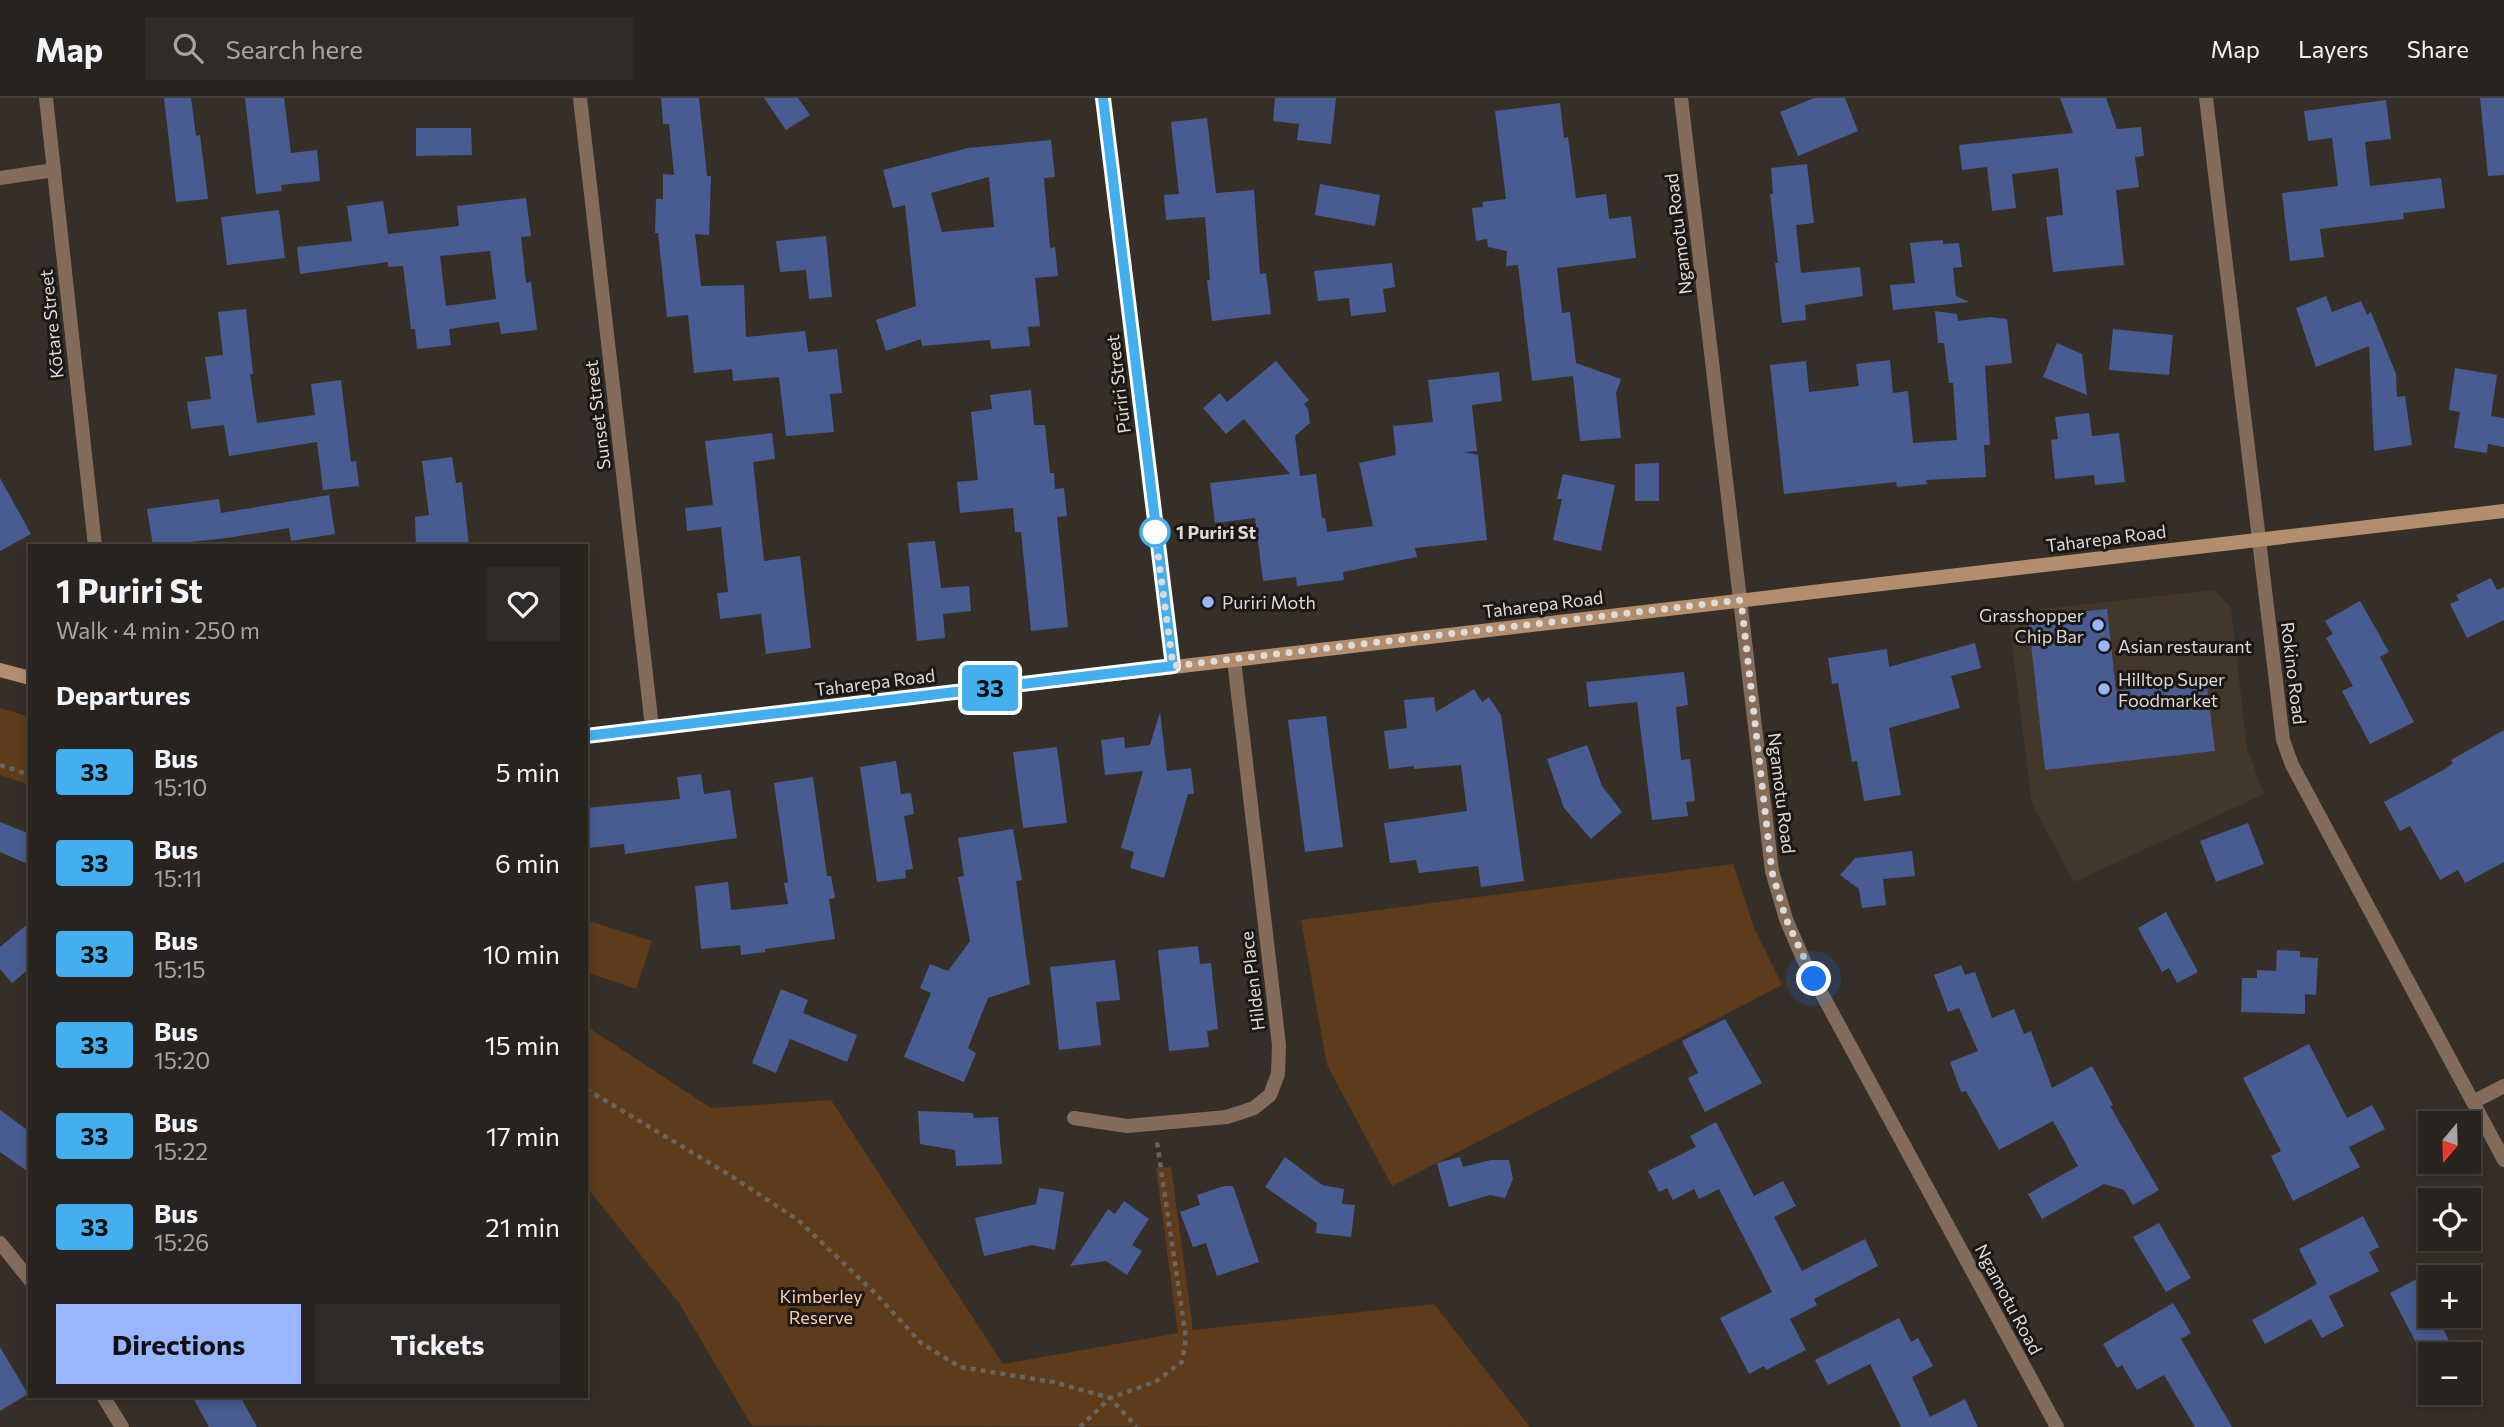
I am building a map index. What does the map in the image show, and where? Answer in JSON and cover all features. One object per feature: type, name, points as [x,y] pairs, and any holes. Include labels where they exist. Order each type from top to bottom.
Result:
[{"type":"street","name":"Kōtare Street","points":[[46,98],[95,544]]},
{"type":"street","name":"Sunset Street","points":[[580,98],[652,727]]},
{"type":"street","name":"Pūriri Street","points":[[1103,98],[1173,666]]},
{"type":"street","name":"Ngamotu Road","points":[[1681,98],[1772,872],[1786,919],[1804,961],[2057,1427]]},
{"type":"street","name":"Rokino Road","points":[[2206,98],[2283,740],[2291,765],[2504,1160]]},
{"type":"street","points":[[0,178],[54,170]]},
{"type":"street","name":"Taharepa Road","points":[[588,736],[2504,511]]},
{"type":"street","name":"Hilden Place","points":[[1074,1118],[1127,1126],[1227,1117],[1254,1108],[1270,1095],[1278,1074],[1279,1045],[1234,660]]},
{"type":"street","points":[[0,670],[28,677]]},
{"type":"street","points":[[2473,1102],[2504,1086]]},
{"type":"street","points":[[0,1243],[28,1278]]},
{"type":"street","points":[[104,1398],[122,1427]]},
{"type":"path","points":[[0,765],[28,774]]},
{"type":"path","points":[[588,1090],[728,1174],[797,1220],[874,1293],[921,1343],[960,1367],[1053,1382],[1110,1398],[1137,1427]]},
{"type":"path","points":[[1080,1427],[1110,1398],[1155,1382],[1182,1362],[1186,1338],[1155,1124]]},
{"type":"shaded area","points":[[2214,590],[2231,608],[2247,749],[2264,794],[2074,882],[2032,804],[2008,613]]},
{"type":"green space","points":[[0,708],[28,716],[28,784],[0,775]]},
{"type":"green space","points":[[1733,864],[1754,928],[1782,985],[1392,1186],[1327,1065],[1301,920]]},
{"type":"green space","points":[[588,921],[652,941],[636,989],[588,973]]},
{"type":"green space","name":"Kimberley Reserve","points":[[588,1027],[711,1108],[831,1100],[1003,1364],[1178,1333],[1156,1168],[1171,1167],[1193,1330],[1434,1304],[1530,1427],[752,1426],[679,1303],[588,1189]]},
{"type":"building","points":[[164,98],[191,98],[196,136],[200,135],[208,199],[176,202]]},
{"type":"building","points":[[245,98],[284,98],[291,153],[317,150],[320,181],[281,185],[282,191],[256,194]]},
{"type":"building","points":[[661,98],[699,98],[707,176],[711,176],[709,235],[695,234],[701,286],[744,285],[746,337],[805,331],[808,352],[837,349],[842,393],[830,394],[834,432],[786,436],[779,377],[733,381],[732,369],[694,373],[688,315],[667,317],[658,233],[655,233],[656,199],[663,199],[663,174],[674,175],[669,124],[663,124]]},
{"type":"building","points":[[764,98],[798,98],[810,115],[786,130]]},
{"type":"building","points":[[1275,98],[1336,98],[1331,144],[1297,140],[1299,124],[1273,121]]},
{"type":"building","points":[[1814,98],[1845,98],[1858,131],[1798,156],[1780,112]]},
{"type":"building","points":[[2060,98],[2106,98],[2117,129],[2141,127],[2144,156],[2135,157],[2139,187],[2116,190],[2124,265],[2053,272],[2046,217],[2063,215],[2058,168],[2012,174],[2016,208],[1992,211],[1987,167],[1962,170],[1959,145],[2073,133]]},
{"type":"building","points":[[2480,98],[2504,98],[2504,175],[2488,176]]},
{"type":"building","points":[[2386,100],[2391,139],[2365,142],[2370,186],[2441,178],[2445,208],[2403,213],[2404,219],[2320,229],[2324,257],[2290,261],[2282,193],[2338,186],[2332,138],[2308,141],[2304,111]]},
{"type":"building","points":[[1560,103],[1564,138],[1568,137],[1576,198],[1606,194],[1609,219],[1631,216],[1636,258],[1557,268],[1562,313],[1570,312],[1576,363],[1621,379],[1616,393],[1621,438],[1580,441],[1573,376],[1532,381],[1518,265],[1506,266],[1507,251],[1488,247],[1487,239],[1476,241],[1472,208],[1483,207],[1482,202],[1506,199],[1495,111]]},
{"type":"building","points":[[1207,118],[1216,193],[1254,190],[1260,274],[1266,273],[1271,314],[1212,321],[1207,280],[1210,280],[1205,217],[1166,220],[1164,195],[1179,194],[1171,122]]},
{"type":"building","points":[[416,128],[471,128],[472,155],[416,156]]},
{"type":"building","points":[[1051,140],[1055,177],[1044,178],[1050,248],[1055,247],[1058,276],[1035,278],[1040,326],[1028,327],[1030,346],[991,349],[990,340],[922,346],[921,339],[886,351],[876,320],[916,306],[905,205],[893,208],[883,170],[968,148]],"holes":[[[989,177],[994,227],[942,232],[931,193]]]},
{"type":"building","points":[[1807,164],[1814,223],[1796,225],[1801,273],[1860,267],[1863,296],[1805,305],[1806,320],[1782,323],[1770,194],[1773,194],[1771,168]]},
{"type":"building","points":[[1320,184],[1380,195],[1375,226],[1315,215]]},
{"type":"building","points":[[526,198],[531,236],[521,237],[526,283],[531,282],[537,330],[501,334],[499,322],[449,329],[451,345],[417,349],[415,329],[411,329],[403,266],[388,267],[388,262],[300,274],[297,247],[352,241],[347,206],[383,201],[388,234],[459,226],[457,206]],"holes":[[[490,251],[496,299],[446,306],[440,256]]]},
{"type":"building","points":[[279,210],[285,258],[227,265],[221,217]]},
{"type":"building","points":[[826,236],[832,297],[809,299],[806,270],[780,272],[776,241]]},
{"type":"building","points":[[1943,240],[1943,244],[1959,243],[1962,267],[1953,268],[1956,296],[1969,302],[1893,310],[1890,285],[1915,283],[1910,243]]},
{"type":"building","points":[[1392,263],[1395,287],[1383,289],[1386,312],[1351,316],[1349,298],[1318,301],[1314,271]]},
{"type":"building","points":[[2326,296],[2332,312],[2361,301],[2367,315],[2371,312],[2396,374],[2397,397],[2405,396],[2412,445],[2374,451],[2369,346],[2316,367],[2296,308]]},
{"type":"building","points":[[246,309],[253,374],[250,374],[257,423],[315,415],[311,384],[341,380],[351,462],[356,461],[359,486],[323,490],[317,442],[229,456],[224,425],[191,429],[187,402],[211,399],[205,357],[223,355],[218,312]]},
{"type":"building","points":[[1935,311],[1957,314],[1958,321],[1990,317],[2007,319],[2012,363],[1985,366],[1990,445],[1984,445],[1986,477],[1926,480],[1927,484],[1897,487],[1896,482],[1784,494],[1770,365],[1806,361],[1809,392],[1859,386],[1856,364],[1890,360],[1893,393],[1908,391],[1913,443],[1957,440],[1953,383],[1949,383],[1944,343],[1938,343]]},
{"type":"building","points":[[2113,329],[2173,335],[2169,375],[2109,370]]},
{"type":"building","points":[[2057,343],[2082,354],[2087,395],[2043,377]]},
{"type":"building","points":[[1276,361],[1309,400],[1304,404],[1308,409],[1310,423],[1295,436],[1300,476],[1316,474],[1322,518],[1325,518],[1327,532],[1373,526],[1359,463],[1396,455],[1393,426],[1433,422],[1428,380],[1499,372],[1502,401],[1472,405],[1477,451],[1464,452],[1478,455],[1487,540],[1415,548],[1417,557],[1343,572],[1344,580],[1297,586],[1296,577],[1263,581],[1255,518],[1215,523],[1210,483],[1290,474],[1244,419],[1226,434],[1203,408],[1220,393],[1227,402]]},
{"type":"building","points":[[2455,368],[2497,375],[2491,416],[2504,418],[2504,447],[2488,444],[2487,453],[2454,448],[2460,412],[2449,410]]},
{"type":"building","points":[[1031,390],[1034,425],[1045,425],[1050,473],[1054,473],[1055,489],[1064,488],[1067,516],[1057,517],[1068,627],[1031,631],[1021,532],[1015,532],[1013,508],[960,513],[957,482],[978,480],[971,412],[992,409],[990,395]]},
{"type":"building","points":[[2089,413],[2092,436],[2119,433],[2125,482],[2095,485],[2094,475],[2055,479],[2051,440],[2058,439],[2055,417]]},
{"type":"building","points":[[772,433],[775,459],[753,462],[764,561],[800,556],[811,648],[766,654],[761,614],[720,619],[717,593],[728,592],[721,527],[687,531],[685,508],[713,505],[705,441]]},
{"type":"building","points":[[452,457],[456,483],[462,482],[469,544],[416,544],[415,517],[429,515],[422,461]]},
{"type":"building","points":[[1659,463],[1659,501],[1635,501],[1635,464]]},
{"type":"building","points":[[1563,474],[1615,485],[1601,551],[1553,540],[1562,499],[1557,499]]},
{"type":"building","points":[[0,478],[31,534],[0,551]]},
{"type":"building","points":[[329,495],[335,534],[291,541],[289,528],[227,538],[153,544],[147,509],[219,499],[221,513]]},
{"type":"building","points":[[935,541],[941,588],[969,586],[971,611],[943,614],[945,638],[917,641],[908,543]]},
{"type":"building","points":[[2491,578],[2497,590],[2504,587],[2504,620],[2467,638],[2450,604],[2459,600],[2456,595]]},
{"type":"building","points":[[2360,601],[2389,652],[2380,657],[2414,722],[2370,744],[2342,691],[2353,686],[2326,638],[2333,634],[2325,621]]},
{"type":"building","points":[[2107,609],[2116,691],[2206,679],[2215,751],[2045,770],[2028,617]]},
{"type":"building","points":[[1975,643],[1981,668],[1951,676],[1960,708],[1889,728],[1901,795],[1864,801],[1857,761],[1852,762],[1838,683],[1832,684],[1828,658],[1887,649],[1889,667]]},
{"type":"building","points":[[1684,672],[1688,705],[1676,707],[1681,760],[1690,759],[1695,801],[1686,802],[1688,816],[1652,820],[1637,702],[1589,707],[1586,682]]},
{"type":"building","points":[[1474,689],[1482,702],[1489,697],[1501,715],[1524,881],[1481,887],[1478,866],[1419,873],[1416,860],[1390,863],[1384,823],[1467,811],[1461,765],[1389,769],[1384,731],[1407,728],[1404,700],[1434,697],[1436,712]]},
{"type":"building","points":[[1160,712],[1167,771],[1191,768],[1194,794],[1188,794],[1164,878],[1130,868],[1134,852],[1121,848],[1143,771],[1105,775],[1101,740],[1124,737],[1125,748],[1150,745]]},
{"type":"building","points":[[1326,716],[1343,847],[1305,852],[1288,720]]},
{"type":"building","points":[[2504,730],[2504,862],[2465,883],[2458,870],[2440,880],[2410,826],[2400,831],[2384,802],[2445,769],[2453,763],[2451,760]]},
{"type":"building","points":[[1587,745],[1602,786],[1622,812],[1591,839],[1564,808],[1547,759]]},
{"type":"building","points":[[1057,747],[1067,823],[1023,828],[1013,752]]},
{"type":"building","points":[[896,761],[901,794],[911,793],[914,814],[904,816],[913,869],[905,870],[906,878],[877,882],[860,767]]},
{"type":"building","points":[[701,774],[704,794],[730,790],[737,838],[625,854],[624,844],[588,848],[588,808],[680,799],[677,777]]},
{"type":"building","points":[[813,777],[827,876],[831,876],[835,898],[829,899],[835,939],[741,955],[740,945],[701,949],[695,886],[728,882],[731,910],[788,904],[784,883],[788,882],[774,783]]},
{"type":"building","points":[[0,822],[28,833],[28,864],[0,852]]},
{"type":"building","points":[[2248,823],[2264,864],[2216,882],[2200,841]]},
{"type":"building","points":[[1013,829],[1022,880],[1016,881],[1030,984],[988,998],[968,1048],[976,1053],[964,1082],[904,1057],[931,993],[920,988],[930,964],[948,971],[970,941],[958,877],[964,876],[958,838]]},
{"type":"building","points":[[1912,851],[1915,876],[1883,879],[1886,905],[1862,908],[1859,889],[1840,875],[1855,858]]},
{"type":"building","points":[[2166,912],[2198,972],[2177,983],[2169,968],[2162,972],[2138,928]]},
{"type":"building","points":[[28,924],[28,970],[12,983],[0,969],[0,947]]},
{"type":"building","points":[[1198,946],[1200,964],[1211,963],[1218,1029],[1207,1031],[1209,1047],[1169,1051],[1158,950]]},
{"type":"building","points":[[2277,950],[2300,951],[2300,957],[2318,958],[2316,995],[2305,994],[2305,1014],[2241,1012],[2242,978],[2257,978],[2257,970],[2276,971]]},
{"type":"building","points":[[1115,960],[1120,1000],[1096,1002],[1101,1045],[1059,1050],[1050,967]]},
{"type":"building","points":[[1961,965],[1965,975],[1975,972],[1992,1018],[2014,1009],[2024,1034],[2031,1031],[2052,1088],[2092,1066],[2113,1105],[2110,1106],[2159,1190],[2133,1205],[2124,1190],[2104,1184],[2042,1219],[2028,1194],[2078,1166],[2053,1121],[1999,1150],[1966,1091],[1961,1092],[1950,1062],[1978,1051],[1959,1008],[1948,1012],[1934,975]]},
{"type":"building","points":[[781,989],[808,1000],[803,1013],[857,1035],[847,1062],[790,1039],[776,1073],[752,1063]]},
{"type":"building","points":[[1725,1019],[1762,1083],[1705,1112],[1688,1078],[1698,1073],[1682,1041]]},
{"type":"building","points":[[2309,1044],[2347,1118],[2372,1105],[2385,1129],[2349,1147],[2360,1167],[2293,1201],[2271,1156],[2281,1151],[2243,1078]]},
{"type":"building","points":[[0,1110],[28,1131],[28,1172],[0,1152]]},
{"type":"building","points":[[918,1111],[973,1113],[974,1118],[998,1117],[1002,1164],[956,1166],[955,1150],[920,1144]]},
{"type":"building","points":[[1716,1122],[1754,1196],[1783,1181],[1796,1206],[1774,1217],[1802,1271],[1865,1239],[1878,1266],[1814,1299],[1817,1305],[1790,1319],[1806,1350],[1766,1370],[1764,1366],[1749,1374],[1720,1318],[1772,1292],[1719,1189],[1699,1199],[1694,1189],[1673,1200],[1667,1188],[1659,1192],[1648,1171],[1696,1147],[1690,1136]]},
{"type":"building","points":[[1285,1157],[1322,1185],[1344,1189],[1342,1204],[1355,1205],[1351,1237],[1316,1233],[1317,1223],[1265,1187]]},
{"type":"building","points":[[1460,1157],[1463,1167],[1491,1160],[1509,1160],[1513,1179],[1505,1198],[1490,1195],[1449,1207],[1437,1163]]},
{"type":"building","points":[[1224,1186],[1233,1186],[1259,1262],[1217,1276],[1206,1243],[1193,1247],[1180,1212],[1200,1205],[1197,1195]]},
{"type":"building","points":[[1039,1188],[1064,1192],[1055,1250],[1032,1245],[984,1256],[975,1218],[1036,1204]]},
{"type":"building","points":[[1124,1201],[1149,1219],[1132,1245],[1142,1251],[1127,1275],[1106,1261],[1070,1266],[1108,1209],[1115,1214]]},
{"type":"building","points":[[2363,1216],[2379,1247],[2369,1252],[2379,1271],[2329,1296],[2344,1326],[2322,1338],[2311,1319],[2265,1344],[2252,1320],[2317,1284],[2299,1249]]},
{"type":"building","points":[[2159,1223],[2191,1278],[2166,1292],[2133,1237]]},
{"type":"building","points":[[2418,1278],[2418,1328],[2445,1328],[2443,1329],[2450,1342],[2418,1342],[2418,1346],[2390,1293]]},
{"type":"building","points":[[2173,1303],[2191,1333],[2181,1339],[2232,1427],[2195,1427],[2164,1375],[2137,1390],[2122,1365],[2117,1368],[2103,1344]]},
{"type":"building","points":[[1899,1318],[1911,1342],[1918,1338],[1933,1366],[1912,1377],[1930,1417],[1965,1399],[1978,1427],[1901,1427],[1870,1364],[1828,1385],[1815,1360]]},
{"type":"building","points":[[0,1347],[28,1394],[0,1411]]},
{"type":"building","points":[[193,1398],[241,1398],[257,1427],[209,1427]]},
{"type":"bus line","name":"33","points":[[588,736],[1173,666],[1103,98]]},
{"type":"place","name":"1 Puriri St","points":[[1155,532]]},
{"type":"place","name":"Puriri Moth","points":[[1208,602]]},
{"type":"place","name":"Grasshopper Chip Bar","points":[[2098,625]]},
{"type":"place","name":"Asian restaurant","points":[[2104,646]]},
{"type":"place","name":"Hilltop Super Foodmarket","points":[[2104,689]]},
{"type":"route","points":[[1155,532],[1173,666],[1741,600],[1772,872],[1786,919],[1814,979]]}]
